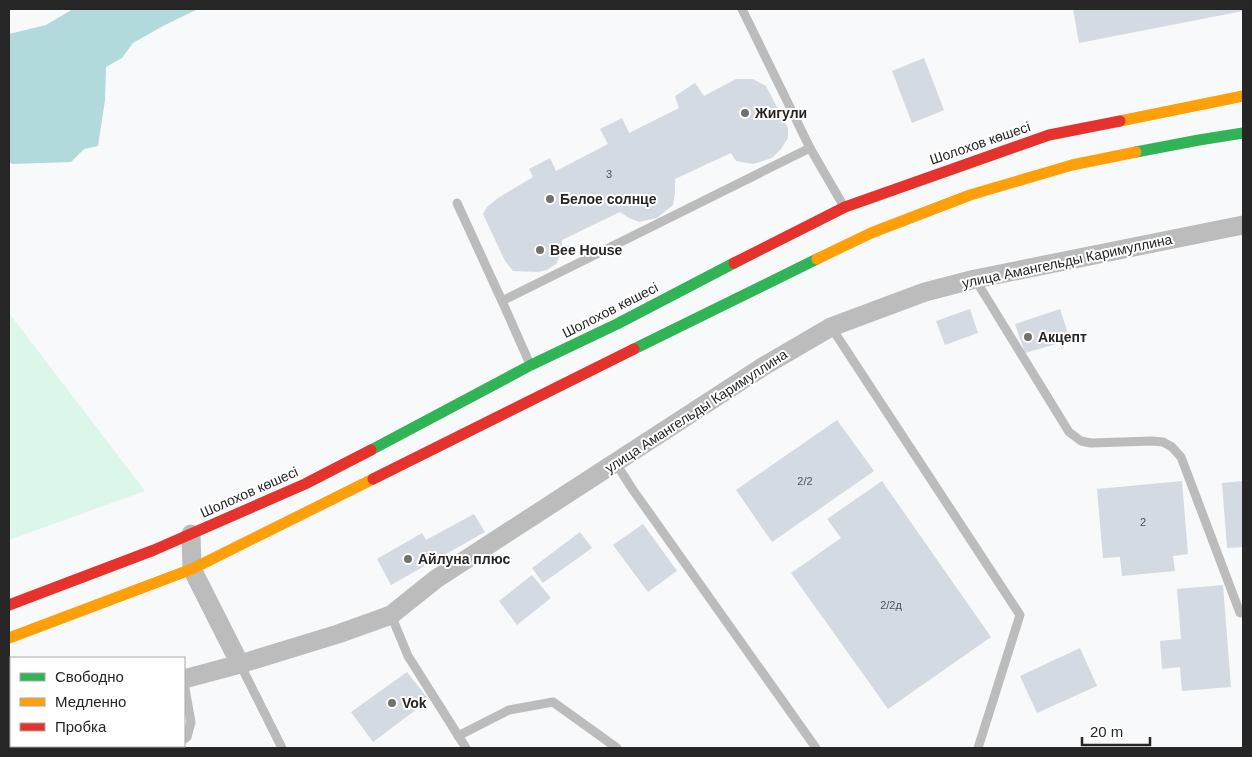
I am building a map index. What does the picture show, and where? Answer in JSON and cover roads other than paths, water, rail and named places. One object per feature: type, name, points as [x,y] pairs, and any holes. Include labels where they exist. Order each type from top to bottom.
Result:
[{"type":"highway","name":"Шолохов көшесі","points":[[9,605],[154,550],[305,484],[531,365],[617,324],[845,207],[1049,135],[1243,96]]},
{"type":"highway","points":[[9,638],[192,569],[536,397],[871,234],[970,195],[1072,165],[1243,132]]},
{"type":"street","name":"улица Амангельды Каримуллина","points":[[185,679],[338,634],[392,615],[436,579],[764,366],[830,327],[925,292],[975,278],[1243,224]]},
{"type":"street","points":[[191,534],[192,569],[240,664]]},
{"type":"lane","points":[[742,9],[810,148],[845,207]]},
{"type":"lane","points":[[502,301],[810,148]]},
{"type":"lane","points":[[457,203],[531,365]]},
{"type":"lane","points":[[975,278],[1069,432],[1081,441],[1091,443],[1163,442],[1172,447],[1181,457],[1240,613]]},
{"type":"lane","points":[[830,327],[1020,615],[978,748]]},
{"type":"lane","points":[[615,462],[632,490],[816,748]]},
{"type":"lane","points":[[392,615],[408,656],[466,748]]},
{"type":"lane","points":[[240,664],[282,748]]},
{"type":"lane","points":[[185,689],[191,722],[185,738]]},
{"type":"lane","points":[[458,736],[509,710],[553,702],[617,748]]},
{"type":"water","points":[[73,9],[198,9],[133,43],[122,58],[106,67],[105,100],[98,146],[84,149],[71,162],[12,164],[9,162],[9,34],[46,25]]},
{"type":"place","name":"Жигули","points":[[745,113]]},
{"type":"place","name":"Белое солнце","points":[[550,199]]},
{"type":"place","name":"Bee House","points":[[540,250]]},
{"type":"place","name":"Акцепт","points":[[1028,337]]},
{"type":"place","name":"Айлуна плюс","points":[[408,559]]},
{"type":"place","name":"Vok","points":[[392,703]]}]
